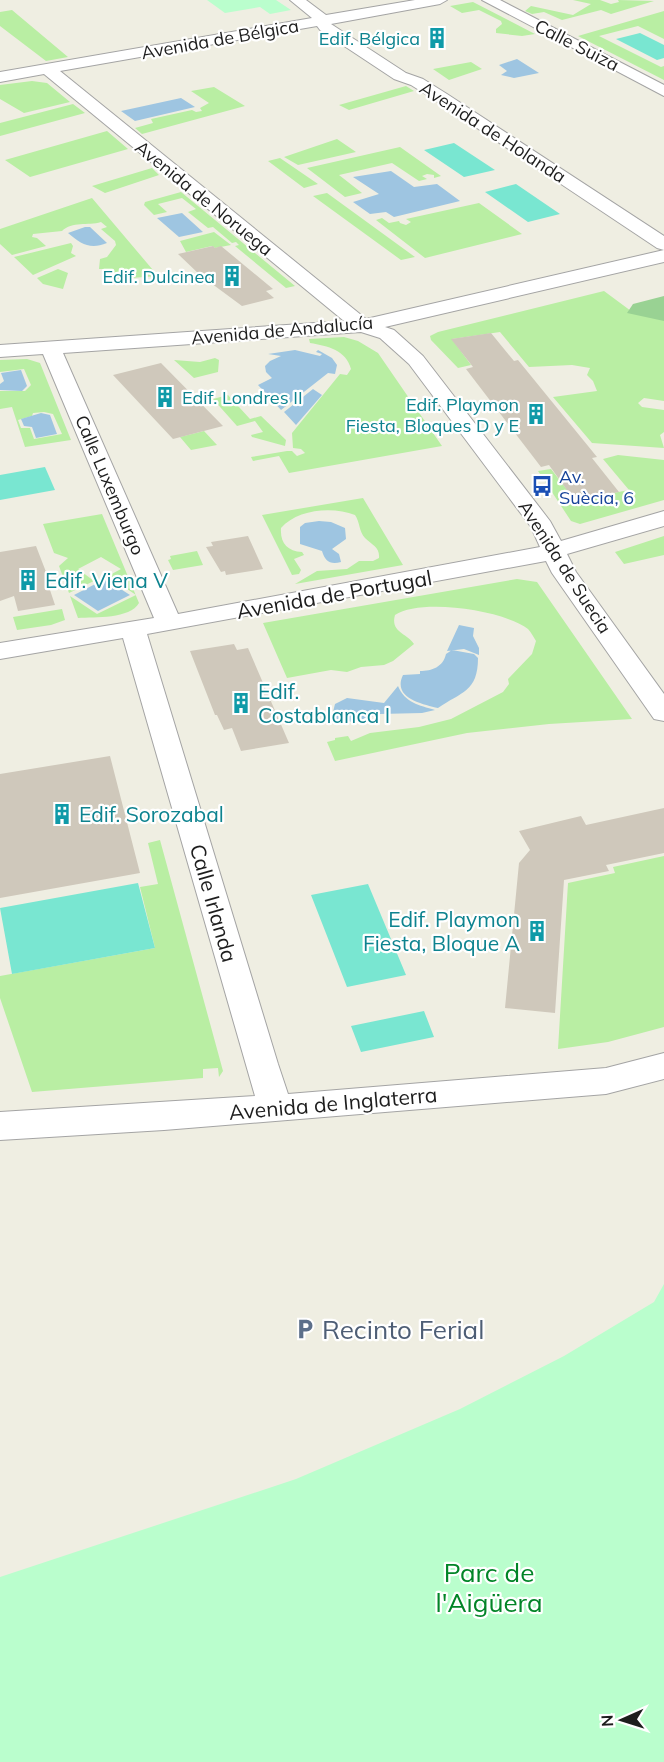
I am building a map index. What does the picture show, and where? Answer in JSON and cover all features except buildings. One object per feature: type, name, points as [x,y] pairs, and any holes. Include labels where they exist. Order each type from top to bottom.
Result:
[{"type":"street","name":"Avenida de Holanda","points":[[297,0],[322,21],[325,27],[400,76],[417,82],[441,97],[664,244]]},
{"type":"street","name":"Avenida de Bélgica","points":[[0,78],[440,0]]},
{"type":"street","name":"Calle Suiza","points":[[489,0],[664,91]]},
{"type":"street","name":"Avenida de Noruega","points":[[47,69],[362,326]]},
{"type":"street","name":"Avenida de Andalucía","points":[[0,351],[362,326],[664,256]]},
{"type":"street","name":"Avenida de Suecia","points":[[362,326],[387,334],[416,360],[542,526],[564,573],[664,713]]},
{"type":"street","name":"Calle Luxemburgo","points":[[50,347],[169,623]]},
{"type":"street","name":"Avenida de Portugal","points":[[0,651],[530,558],[664,518]]},
{"type":"street","name":"Calle Irlanda","points":[[134,629],[276,1108]]},
{"type":"street","name":"Avenida de Inglaterra","points":[[0,1126],[164,1117],[606,1081],[664,1066]]},
{"type":"green space","points":[[207,0],[276,0],[291,10],[270,14],[260,7],[225,13]]},
{"type":"green space","points":[[573,0],[600,0],[611,4],[619,2],[618,0],[654,1],[611,14],[601,10],[562,20],[544,12],[532,14],[525,11],[531,6],[573,15],[591,4]]},
{"type":"green space","points":[[473,2],[535,34],[522,36],[496,33],[496,29],[502,24],[501,21],[479,10],[462,13],[450,6]]},
{"type":"green space","points":[[12,10],[68,57],[46,61],[0,26],[0,12]]},
{"type":"green space","points":[[664,11],[664,39],[638,26],[599,36],[661,67],[664,66],[664,80],[578,36]]},
{"type":"green space","points":[[471,62],[482,69],[449,80],[433,69]]},
{"type":"green space","points":[[32,81],[47,83],[70,102],[24,113],[0,99],[0,85]]},
{"type":"green space","points":[[406,86],[414,91],[349,110],[339,105]]},
{"type":"green space","points":[[214,87],[245,106],[142,134],[135,128],[153,123],[151,119],[192,110],[202,111],[200,108],[209,103],[191,91]]},
{"type":"green space","points":[[73,104],[85,113],[0,136],[0,123]]},
{"type":"green space","points":[[107,131],[128,149],[30,177],[5,160]]},
{"type":"green space","points":[[337,139],[356,152],[298,165],[284,157]]},
{"type":"green space","points":[[400,147],[441,176],[434,178],[434,175],[427,174],[422,176],[427,179],[419,181],[392,163],[339,175],[362,193],[345,197],[307,168]]},
{"type":"green space","points":[[280,158],[318,184],[304,188],[268,161]]},
{"type":"green space","points":[[152,168],[159,175],[105,193],[92,186]]},
{"type":"green space","points":[[181,192],[295,286],[286,288],[235,246],[239,245],[236,242],[232,243],[213,227],[208,228],[188,212],[196,209],[182,198],[158,204],[167,212],[154,215],[144,205],[145,202]]},
{"type":"green space","points":[[327,193],[415,257],[401,260],[313,196]]},
{"type":"green space","points":[[92,198],[158,276],[104,280],[105,269],[99,269],[100,259],[107,257],[116,245],[115,241],[101,229],[107,227],[101,222],[70,226],[62,231],[33,234],[32,237],[37,238],[46,246],[12,255],[0,244],[0,229]]},
{"type":"green space","points":[[479,203],[522,234],[425,258],[376,220],[382,218],[389,223],[399,221],[406,225],[411,222],[406,219]]},
{"type":"green space","points":[[214,232],[231,245],[215,248],[212,246],[186,252],[180,241]]},
{"type":"green space","points":[[71,243],[73,246],[71,253],[76,256],[33,275],[14,257]]},
{"type":"green space","points":[[58,269],[68,273],[63,289],[43,284],[37,278]]},
{"type":"green space","points":[[604,291],[631,311],[664,303],[664,401],[644,398],[638,403],[642,407],[664,410],[664,432],[660,435],[664,448],[592,443],[553,397],[597,391],[593,381],[587,375],[590,368],[572,365],[529,367],[500,332],[452,339],[471,365],[458,368],[431,340],[430,336],[438,332]]},
{"type":"green space","points":[[664,296],[664,321],[627,313],[633,304]]},
{"type":"green space","points":[[344,337],[358,341],[378,353],[442,446],[289,473],[279,456],[253,461],[251,457],[287,451],[292,451],[297,456],[305,453],[301,449],[293,448],[292,433],[340,374],[347,375],[351,369],[341,353],[310,343],[309,339]]},
{"type":"green space","points":[[215,358],[219,360],[218,372],[194,378],[174,360],[200,362]]},
{"type":"green space","points":[[27,359],[40,363],[71,440],[25,447],[12,407],[0,409],[0,391],[25,391],[31,385],[24,369],[0,372],[0,360]],"holes":[[[33,413],[53,414],[62,434],[34,439],[30,428],[21,428],[18,420],[32,416]]]},
{"type":"green space","points":[[228,395],[250,419],[261,416],[286,440],[285,446],[252,437],[251,435],[263,432],[255,421],[237,426],[213,399]]},
{"type":"green space","points":[[204,431],[217,445],[191,450],[180,437]]},
{"type":"green space","points":[[618,455],[664,460],[664,500],[580,524],[571,521],[538,471],[551,469],[575,500],[629,490],[603,459]]},
{"type":"green space","points":[[363,498],[403,565],[295,584],[317,571],[347,569],[359,561],[373,561],[379,558],[378,551],[363,536],[355,515],[326,510],[306,513],[281,528],[283,542],[288,548],[302,552],[304,555],[294,559],[301,570],[299,574],[292,575],[262,515]]},
{"type":"green space","points":[[102,514],[136,595],[108,576],[121,569],[101,557],[78,569],[94,581],[69,593],[59,566],[68,558],[54,553],[43,524]]},
{"type":"green space","points":[[664,536],[664,555],[624,564],[615,552]]},
{"type":"green space","points":[[197,551],[203,565],[173,570],[168,560],[171,559],[170,556]]},
{"type":"green space","points":[[517,579],[537,582],[632,719],[549,724],[467,733],[335,761],[327,742],[335,738],[348,736],[351,741],[370,733],[419,727],[451,719],[503,692],[509,684],[508,679],[532,654],[536,641],[528,629],[500,616],[462,608],[423,607],[395,615],[394,621],[397,629],[414,644],[393,661],[347,672],[331,670],[287,678],[263,623]]},
{"type":"green space","points":[[136,595],[139,603],[128,612],[112,616],[78,618],[70,596],[97,614]]},
{"type":"green space","points":[[62,609],[65,620],[51,625],[17,630],[13,617]]},
{"type":"green space","points":[[160,840],[223,1071],[219,1077],[218,1068],[203,1069],[203,1078],[32,1092],[0,998],[0,976],[155,948],[140,887],[158,884],[148,843]]},
{"type":"green space","points":[[664,856],[664,1027],[608,1042],[558,1049],[568,883],[615,873],[613,867]]},
{"type":"green space","name":"Parc de l'Aigüera","points":[[664,1284],[664,1762],[0,1762],[0,1577],[296,1479],[460,1409],[564,1356],[654,1302]]},
{"type":"shaded area","points":[[640,33],[664,45],[664,58],[657,60],[616,39]]},
{"type":"shaded area","points":[[517,59],[539,73],[514,78],[501,75],[507,71],[499,65]]},
{"type":"shaded area","points":[[181,98],[195,107],[135,121],[121,111]]},
{"type":"shaded area","points":[[454,143],[495,170],[464,177],[424,150]]},
{"type":"shaded area","points":[[391,171],[414,187],[437,184],[460,201],[394,217],[386,212],[370,214],[353,202],[379,194],[353,177]]},
{"type":"shaded area","points":[[516,184],[560,214],[528,222],[485,192]]},
{"type":"shaded area","points":[[182,213],[203,232],[179,237],[157,218]]},
{"type":"shaded area","points":[[90,227],[107,243],[96,246],[86,245],[68,233]]},
{"type":"shaded area","points":[[295,350],[320,356],[322,354],[316,352],[318,350],[332,358],[337,365],[335,374],[328,373],[281,410],[258,385],[272,378],[266,372],[265,366],[281,356],[268,354]]},
{"type":"shaded area","points":[[21,370],[27,386],[22,391],[0,390],[0,384],[4,381],[1,373]]},
{"type":"shaded area","points":[[313,389],[322,395],[296,425],[284,412]]},
{"type":"shaded area","points":[[41,413],[50,415],[57,434],[36,438],[32,427],[24,426],[21,419]]},
{"type":"shaded area","points":[[45,467],[55,490],[0,500],[0,475]]},
{"type":"shaded area","points":[[331,522],[345,528],[346,539],[332,549],[339,554],[341,562],[326,560],[322,551],[300,544],[300,527],[305,523]]},
{"type":"shaded area","points":[[105,579],[130,595],[98,611],[74,595]]},
{"type":"shaded area","points":[[459,625],[474,628],[473,636],[479,648],[479,655],[464,649],[447,651]]},
{"type":"shaded area","points":[[452,650],[474,654],[478,658],[475,678],[467,690],[438,708],[410,699],[402,689],[403,675],[420,674],[420,671],[436,667]]},
{"type":"shaded area","points":[[398,686],[409,700],[435,710],[422,713],[380,714],[353,722],[336,719],[333,712],[335,704],[347,698],[384,703]]},
{"type":"shaded area","points":[[138,883],[155,948],[12,974],[0,908]]},
{"type":"shaded area","points":[[368,884],[406,975],[347,987],[311,895]]},
{"type":"shaded area","points":[[424,1011],[434,1037],[361,1052],[351,1026]]},
{"type":"place","name":"Edif. Bélgica","points":[[437,38]]},
{"type":"place","name":"Edif. Dulcinea","points":[[232,276]]},
{"type":"place","name":"Edif. Londres II","points":[[165,397]]},
{"type":"place","name":"Edif. Playmon Fiesta, Bloques D y E","points":[[536,414]]},
{"type":"place","name":"Av. Suècia, 6","points":[[542,486]]},
{"type":"place","name":"Edif. Viena V","points":[[28,580]]},
{"type":"place","name":"Edif. Costablanca I","points":[[241,703]]},
{"type":"place","name":"Edif. Sorozabal","points":[[62,814]]},
{"type":"place","name":"Edif. Playmon Fiesta, Bloque A","points":[[537,931]]},
{"type":"place","name":"Recinto Ferial","points":[[305,1329]]}]
